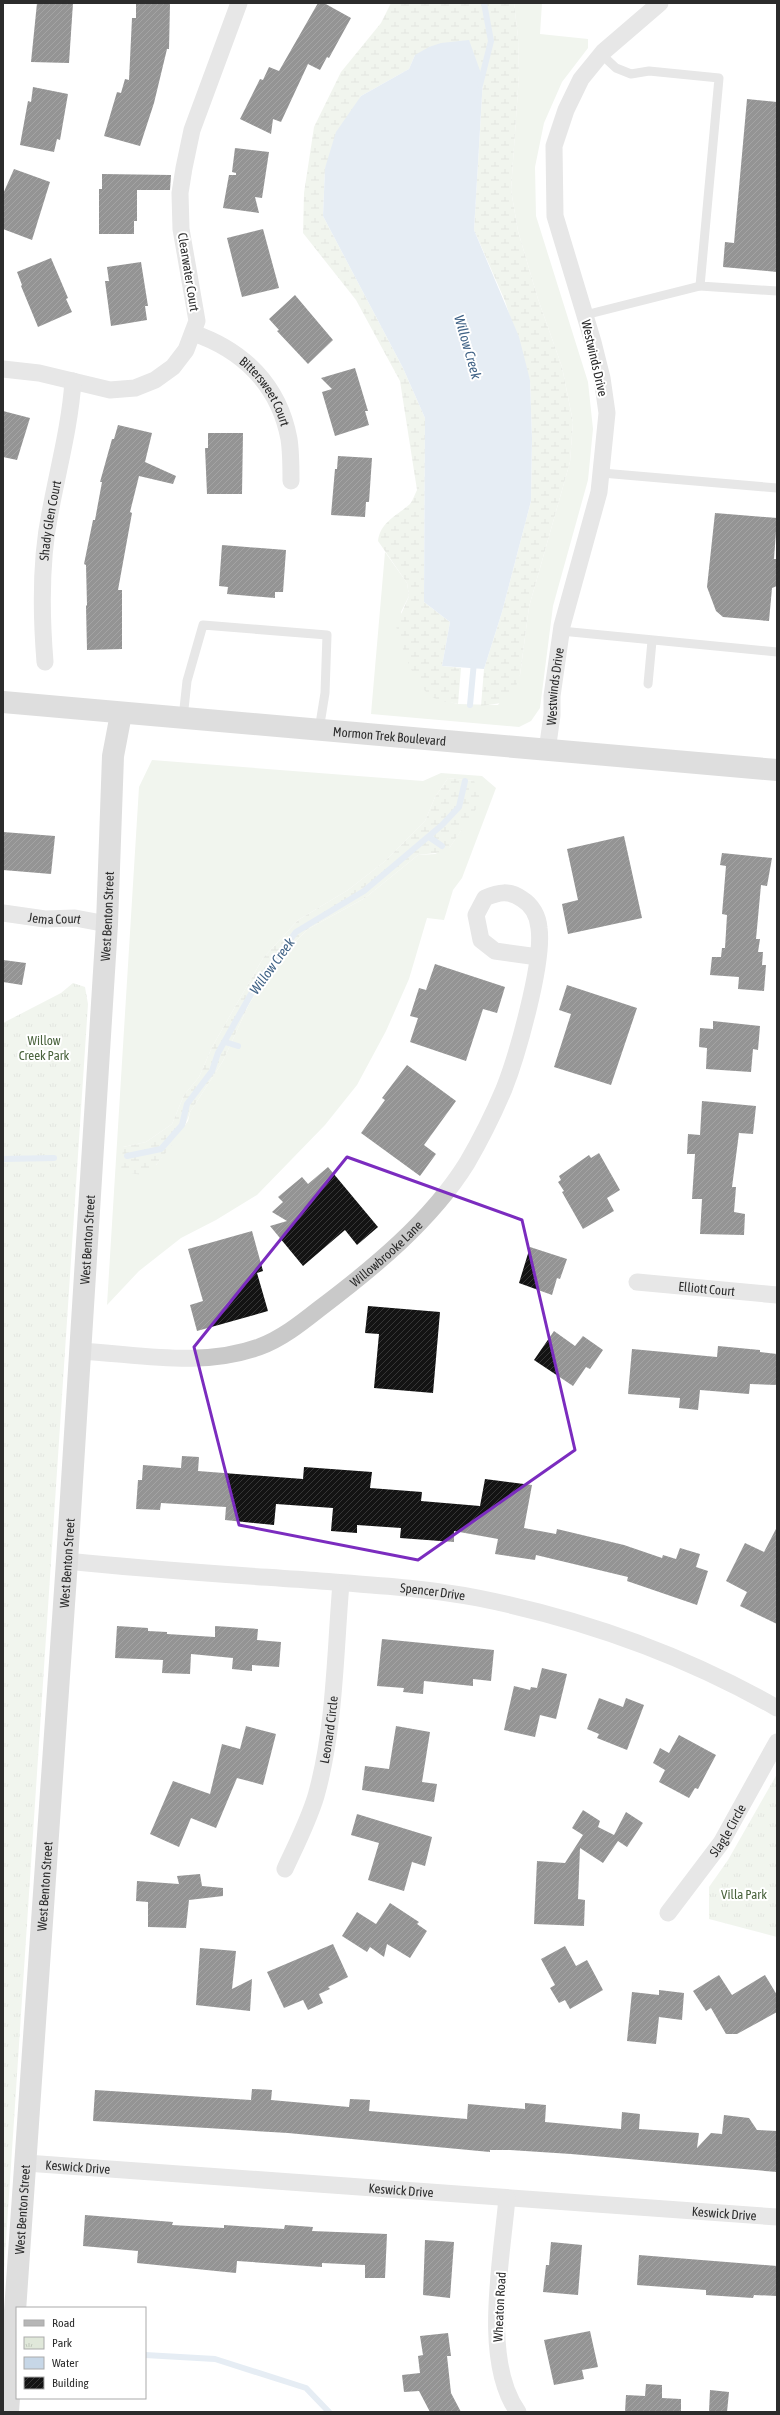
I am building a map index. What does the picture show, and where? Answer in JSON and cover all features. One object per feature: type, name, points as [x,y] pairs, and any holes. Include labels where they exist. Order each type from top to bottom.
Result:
[{"type":"street","name":"Clearwater Court","points":[[3,369],[39,373],[110,390],[135,388],[155,380],[173,367],[186,350],[197,321],[182,229],[181,186],[192,130],[239,3]]},
{"type":"street","name":"Westwinds Drive","points":[[547,751],[552,715],[552,696],[561,631],[575,574],[599,492],[607,414],[602,378],[585,315],[555,216],[554,146],[566,110],[581,79],[601,54],[660,3]]},
{"type":"street","name":"Bittersweet Court","points":[[193,333],[216,341],[242,356],[264,380],[279,406],[289,438],[292,481]]},
{"type":"street","name":"Shady Glen Court","points":[[45,662],[42,605],[45,545],[72,407],[74,381]]},
{"type":"street","name":"Mormon Trek Boulevard","points":[[3,702],[70,707],[121,714],[777,770]]},
{"type":"street","name":"West Benton Street","points":[[8,2412],[8,2357],[26,2163],[67,1561],[107,924],[113,756],[121,714]]},
{"type":"street","name":"Jema Court","points":[[3,913],[45,919],[74,918],[107,924]]},
{"type":"street","name":"Willowbrooke Lane","points":[[79,1351],[195,1360],[228,1356],[260,1347],[290,1331],[338,1295],[437,1203],[465,1165],[486,1130],[505,1087],[528,1006],[538,957]]},
{"type":"street","name":"Elliott Court","points":[[637,1282],[777,1295]]},
{"type":"street","name":"Spencer Drive","points":[[67,1561],[341,1583],[428,1591],[476,1598],[542,1612],[588,1625],[683,1660],[777,1708]]},
{"type":"street","name":"Leonard Circle","points":[[285,1869],[304,1831],[316,1796],[327,1748],[341,1583]]},
{"type":"street","name":"Slagle Circle","points":[[668,1913],[721,1843],[777,1742]]},
{"type":"street","name":"Keswick Drive","points":[[26,2163],[777,2217]]},
{"type":"street","name":"Wheaton Road","points":[[507,2198],[497,2313],[498,2351],[502,2380],[518,2412]]},
{"type":"lane","points":[[601,54],[616,68],[631,74],[649,71],[719,78],[700,286]]},
{"type":"lane","points":[[585,315],[700,286],[777,291]]},
{"type":"lane","points":[[602,473],[777,488]]},
{"type":"lane","points":[[183,719],[187,681],[203,625],[327,635],[325,693],[319,731]]},
{"type":"lane","points":[[561,631],[777,652]]},
{"type":"lane","points":[[648,684],[652,640]]},
{"type":"highlighted area","points":[[347,1157],[522,1220],[575,1450],[418,1560],[239,1525],[194,1347]]},
{"type":"green space","points":[[391,3],[514,3],[518,37],[519,75],[511,190],[518,231],[538,299],[562,367],[573,422],[570,462],[529,607],[520,675],[515,689],[501,703],[481,706],[484,669],[502,612],[531,501],[532,438],[530,381],[505,301],[474,230],[483,79],[415,55],[409,69],[361,96],[325,168],[323,216],[403,368],[425,418],[424,602],[450,622],[442,666],[461,668],[458,704],[434,698],[420,685],[409,665],[396,626],[409,596],[407,583],[378,541],[379,534],[382,529],[390,520],[410,504],[417,490],[400,381],[356,300],[303,233],[304,193],[314,127],[341,72],[381,23]]},
{"type":"green space","points":[[514,3],[542,3],[540,34],[588,39],[588,48],[562,82],[544,123],[535,167],[536,216],[588,382],[593,429],[588,480],[553,606],[540,708],[531,721],[519,727],[371,714],[385,552],[407,583],[409,596],[401,612],[435,698],[458,704],[498,705],[520,675],[529,607],[570,462],[573,422],[562,367],[538,299],[518,231],[511,190],[519,75],[518,37]]},
{"type":"green space","points":[[152,760],[423,781],[441,773],[482,776],[496,788],[462,878],[453,890],[444,920],[427,918],[409,979],[386,1031],[357,1085],[325,1125],[257,1195],[216,1220],[181,1238],[139,1271],[107,1305],[139,787]],"holes":[[[448,778],[474,781],[462,829],[450,847],[435,854],[418,855],[365,898],[308,929],[295,942],[265,979],[248,1006],[223,1061],[190,1112],[188,1121],[156,1165],[123,1147],[146,1142],[172,1124],[184,1095],[199,1077],[212,1047],[263,958],[298,920],[348,890],[384,862],[425,821],[435,797]]]},
{"type":"green space","points":[[448,778],[474,781],[480,795],[476,809],[450,847],[444,852],[418,855],[365,898],[308,929],[295,942],[265,979],[248,1006],[223,1061],[190,1112],[183,1128],[165,1154],[146,1176],[121,1171],[123,1147],[146,1142],[172,1124],[184,1095],[199,1077],[212,1047],[263,958],[298,920],[348,890],[384,862],[425,821],[435,797]]},
{"type":"green space","name":"Willow Creek Park","points":[[73,983],[85,987],[88,1004],[3,2286],[3,1023],[61,993]]},
{"type":"green space","name":"Villa Park","points":[[777,1774],[777,1937],[709,1919],[709,1887],[728,1860]]},
{"type":"water","points":[[469,40],[483,79],[474,230],[519,337],[530,380],[532,438],[531,501],[502,612],[484,669],[442,666],[450,622],[424,602],[425,418],[403,368],[323,216],[325,168],[336,132],[361,96],[409,69],[415,55],[429,47],[441,43]]},
{"type":"building","points":[[37,3],[73,3],[69,63],[31,62]]},
{"type":"building","points":[[136,3],[170,4],[169,49],[167,49],[154,103],[140,146],[104,136],[117,92],[121,93],[125,79],[129,80],[132,18],[136,18]]},
{"type":"building","points":[[318,3],[324,3],[351,18],[329,58],[327,57],[320,70],[308,64],[281,122],[273,119],[271,134],[240,119],[260,79],[263,80],[269,67],[279,71]]},
{"type":"building","points":[[33,87],[68,94],[60,140],[57,139],[54,152],[20,145],[28,101],[31,102]]},
{"type":"building","points":[[747,99],[777,102],[777,272],[723,267],[725,242],[734,243]]},
{"type":"building","points":[[235,148],[269,152],[262,198],[255,197],[259,213],[223,208],[229,175],[236,175],[236,173],[232,172]]},
{"type":"building","points":[[14,169],[50,182],[32,240],[3,229],[3,194]]},
{"type":"building","points":[[102,174],[171,175],[170,190],[137,190],[137,221],[134,221],[134,234],[99,234],[99,189],[102,189]]},
{"type":"building","points":[[263,229],[279,288],[242,297],[227,238]]},
{"type":"building","points":[[51,258],[68,298],[66,299],[72,312],[38,327],[21,286],[22,285],[17,272]]},
{"type":"building","points":[[141,262],[148,306],[145,306],[147,320],[111,326],[105,281],[109,281],[107,267]]},
{"type":"building","points":[[295,295],[333,340],[308,364],[277,331],[279,330],[269,319]]},
{"type":"building","points":[[355,368],[368,411],[365,411],[369,425],[335,436],[322,392],[332,389],[321,378]]},
{"type":"building","points":[[3,411],[30,418],[17,460],[3,457]]},
{"type":"building","points":[[118,425],[152,433],[145,462],[176,476],[173,484],[139,476],[130,512],[132,513],[118,590],[122,590],[122,649],[87,650],[86,565],[84,564],[93,520],[95,520],[102,482],[100,482],[112,439],[114,439]]},
{"type":"building","points":[[208,433],[243,433],[242,494],[207,494],[205,448],[208,448]]},
{"type":"building","points":[[338,456],[372,458],[369,502],[366,502],[365,517],[331,515],[335,469],[337,469]]},
{"type":"building","points":[[715,513],[777,518],[774,559],[777,559],[777,586],[772,588],[769,621],[723,617],[716,611],[707,587]]},
{"type":"building","points":[[222,545],[286,550],[283,592],[275,592],[275,598],[227,594],[228,587],[219,586]]},
{"type":"building","points":[[3,832],[55,836],[51,874],[3,870]]},
{"type":"building","points":[[624,836],[642,918],[568,934],[562,904],[578,900],[567,849]]},
{"type":"building","points":[[722,853],[772,858],[767,886],[761,885],[756,939],[760,939],[758,952],[763,952],[762,965],[766,965],[764,991],[738,989],[739,977],[710,975],[712,957],[721,957],[722,948],[725,948],[727,915],[722,914],[726,866],[720,865]]},
{"type":"building","points":[[3,960],[26,963],[22,985],[3,982]]},
{"type":"building","points":[[435,964],[505,987],[497,1013],[483,1009],[466,1061],[410,1042],[418,1018],[410,1016],[419,988],[426,990]]},
{"type":"building","points":[[567,985],[637,1008],[611,1085],[554,1067],[571,1014],[559,1010]]},
{"type":"building","points":[[713,1021],[760,1026],[758,1050],[753,1049],[751,1072],[706,1069],[707,1048],[699,1047],[700,1028],[713,1029]]},
{"type":"building","points":[[407,1065],[456,1101],[424,1145],[436,1154],[420,1176],[361,1133],[385,1100],[382,1098]]},
{"type":"building","points":[[702,1101],[756,1106],[753,1134],[739,1133],[732,1187],[736,1187],[734,1212],[745,1214],[744,1235],[700,1234],[702,1199],[692,1199],[695,1154],[687,1154],[688,1134],[700,1135]]},
{"type":"building","points":[[599,1153],[620,1190],[607,1198],[614,1211],[583,1229],[562,1192],[564,1191],[558,1182],[561,1180],[559,1176],[589,1155],[591,1158]]},
{"type":"building","points":[[328,1167],[378,1227],[357,1245],[345,1230],[303,1266],[270,1226],[287,1221],[272,1212],[283,1202],[278,1197],[302,1177],[308,1184]]},
{"type":"building","points":[[252,1231],[263,1271],[257,1273],[268,1311],[197,1331],[190,1305],[203,1301],[188,1249]]},
{"type":"building","points":[[530,1247],[567,1259],[560,1279],[557,1278],[552,1295],[519,1283]]},
{"type":"building","points":[[368,1306],[440,1312],[433,1393],[374,1388],[379,1334],[365,1333]]},
{"type":"building","points":[[554,1331],[575,1346],[583,1336],[603,1350],[590,1369],[586,1367],[573,1386],[534,1360]]},
{"type":"building","points":[[718,1346],[760,1350],[760,1352],[777,1354],[777,1385],[750,1384],[749,1394],[700,1390],[698,1410],[679,1408],[680,1398],[628,1394],[632,1349],[717,1357]]},
{"type":"building","points":[[182,1456],[199,1457],[198,1471],[303,1479],[304,1467],[372,1472],[370,1488],[422,1492],[421,1501],[480,1506],[485,1479],[532,1485],[524,1528],[556,1534],[557,1529],[624,1545],[662,1558],[663,1555],[676,1559],[680,1548],[700,1554],[696,1567],[708,1571],[697,1605],[627,1581],[628,1577],[536,1555],[535,1560],[495,1554],[498,1539],[454,1531],[454,1542],[400,1538],[401,1528],[357,1525],[357,1533],[331,1531],[333,1508],[276,1504],[274,1525],[225,1520],[226,1507],[161,1503],[160,1510],[136,1509],[138,1480],[142,1480],[143,1465],[181,1468]]},
{"type":"building","points":[[777,1527],[777,1624],[740,1606],[747,1592],[726,1581],[745,1543],[764,1552]]},
{"type":"building","points":[[117,1626],[148,1628],[148,1631],[167,1632],[167,1634],[215,1637],[215,1626],[258,1629],[257,1640],[281,1642],[279,1667],[252,1665],[252,1671],[232,1669],[233,1658],[191,1654],[190,1674],[162,1673],[163,1660],[115,1658]]},
{"type":"building","points":[[382,1639],[494,1650],[491,1681],[473,1679],[473,1686],[424,1681],[423,1694],[403,1692],[404,1688],[377,1686]]},
{"type":"building","points":[[542,1668],[567,1674],[556,1719],[540,1715],[535,1737],[504,1730],[514,1686],[530,1690],[531,1687],[537,1688]]},
{"type":"building","points":[[599,1698],[623,1707],[626,1698],[644,1705],[627,1750],[597,1738],[599,1734],[587,1729]]},
{"type":"building","points":[[246,1726],[276,1734],[263,1785],[237,1778],[216,1828],[191,1818],[179,1847],[150,1834],[173,1781],[210,1794],[222,1744],[240,1749]]},
{"type":"building","points":[[396,1726],[430,1732],[422,1782],[437,1784],[434,1802],[362,1790],[365,1766],[389,1769]]},
{"type":"building","points":[[679,1735],[716,1755],[698,1789],[695,1788],[689,1798],[659,1782],[665,1770],[653,1763],[660,1748],[669,1753]]},
{"type":"building","points":[[583,1810],[600,1821],[598,1827],[614,1835],[626,1812],[643,1823],[627,1847],[618,1841],[603,1863],[580,1848],[578,1899],[585,1900],[584,1926],[534,1924],[537,1861],[565,1863],[583,1835],[572,1828]]},
{"type":"building","points":[[357,1814],[432,1837],[425,1866],[412,1862],[404,1891],[368,1880],[379,1843],[351,1835]]},
{"type":"building","points":[[200,1874],[202,1886],[223,1888],[223,1896],[189,1900],[186,1928],[148,1927],[148,1902],[136,1901],[137,1881],[179,1884],[177,1876]]},
{"type":"building","points":[[390,1903],[419,1922],[417,1924],[427,1931],[410,1958],[387,1944],[384,1957],[370,1947],[367,1952],[342,1936],[357,1912],[376,1924]]},
{"type":"building","points":[[333,1944],[348,1977],[328,1987],[330,1989],[319,1994],[323,2003],[308,2010],[303,2000],[284,2008],[267,1972]]},
{"type":"building","points":[[565,1946],[576,1966],[587,1960],[603,1990],[570,2009],[565,2000],[559,2003],[550,1988],[555,1985],[541,1959]]},
{"type":"building","points":[[200,1948],[236,1951],[232,1989],[252,1979],[250,2011],[196,2005]]},
{"type":"building","points":[[719,1975],[732,1995],[765,1975],[777,1995],[777,2012],[737,2034],[726,2034],[711,2008],[706,2011],[693,1991]]},
{"type":"building","points":[[659,1990],[684,1993],[682,2020],[659,2017],[656,2044],[627,2041],[632,1992],[659,1995]]},
{"type":"building","points":[[252,2089],[272,2090],[271,2100],[349,2107],[350,2099],[370,2100],[369,2111],[467,2119],[468,2104],[525,2109],[525,2103],[546,2105],[545,2122],[621,2129],[622,2112],[640,2114],[639,2129],[699,2133],[697,2148],[711,2133],[722,2134],[724,2115],[749,2118],[757,2130],[777,2131],[777,2172],[571,2154],[510,2150],[490,2150],[490,2152],[288,2133],[93,2121],[95,2090],[251,2100]]},
{"type":"building","points":[[85,2215],[173,2222],[172,2225],[224,2228],[224,2225],[284,2229],[285,2225],[313,2227],[312,2231],[387,2234],[385,2278],[365,2278],[365,2265],[322,2263],[322,2267],[237,2261],[236,2273],[137,2263],[138,2251],[83,2246]]},
{"type":"building","points":[[425,2240],[454,2242],[450,2298],[423,2295]]},
{"type":"building","points":[[551,2242],[582,2245],[578,2295],[543,2292],[546,2265],[549,2265]]},
{"type":"building","points":[[639,2255],[777,2266],[777,2296],[754,2295],[753,2298],[706,2295],[706,2290],[637,2285]]},
{"type":"building","points":[[590,2331],[598,2367],[582,2370],[584,2379],[554,2385],[544,2340]]},
{"type":"building","points":[[448,2333],[451,2356],[447,2356],[451,2393],[461,2412],[430,2412],[419,2391],[404,2392],[402,2375],[420,2373],[418,2356],[423,2355],[420,2336]]},
{"type":"building","points":[[646,2384],[662,2385],[662,2398],[681,2399],[681,2412],[625,2412],[626,2395],[645,2396]]},
{"type":"building","points":[[710,2390],[729,2392],[727,2412],[709,2412]]},
{"type":"waterway","name":"Willow Creek","points":[[480,85],[491,41],[484,3]]},
{"type":"waterway","name":"Willow Creek","points":[[470,705],[474,662]]},
{"type":"waterway","name":"Willow Creek","points":[[127,1156],[161,1149],[182,1125],[187,1104],[212,1071],[218,1053],[256,985],[296,932],[364,891],[442,825],[459,807],[465,781]]},
{"type":"waterway","points":[[429,837],[442,846]]},
{"type":"waterway","points":[[225,1042],[238,1046]]},
{"type":"waterway","name":"Willow Creek","points":[[3,1159],[54,1158]]},
{"type":"waterway","points":[[146,2355],[215,2359],[306,2388],[329,2412]]}]
